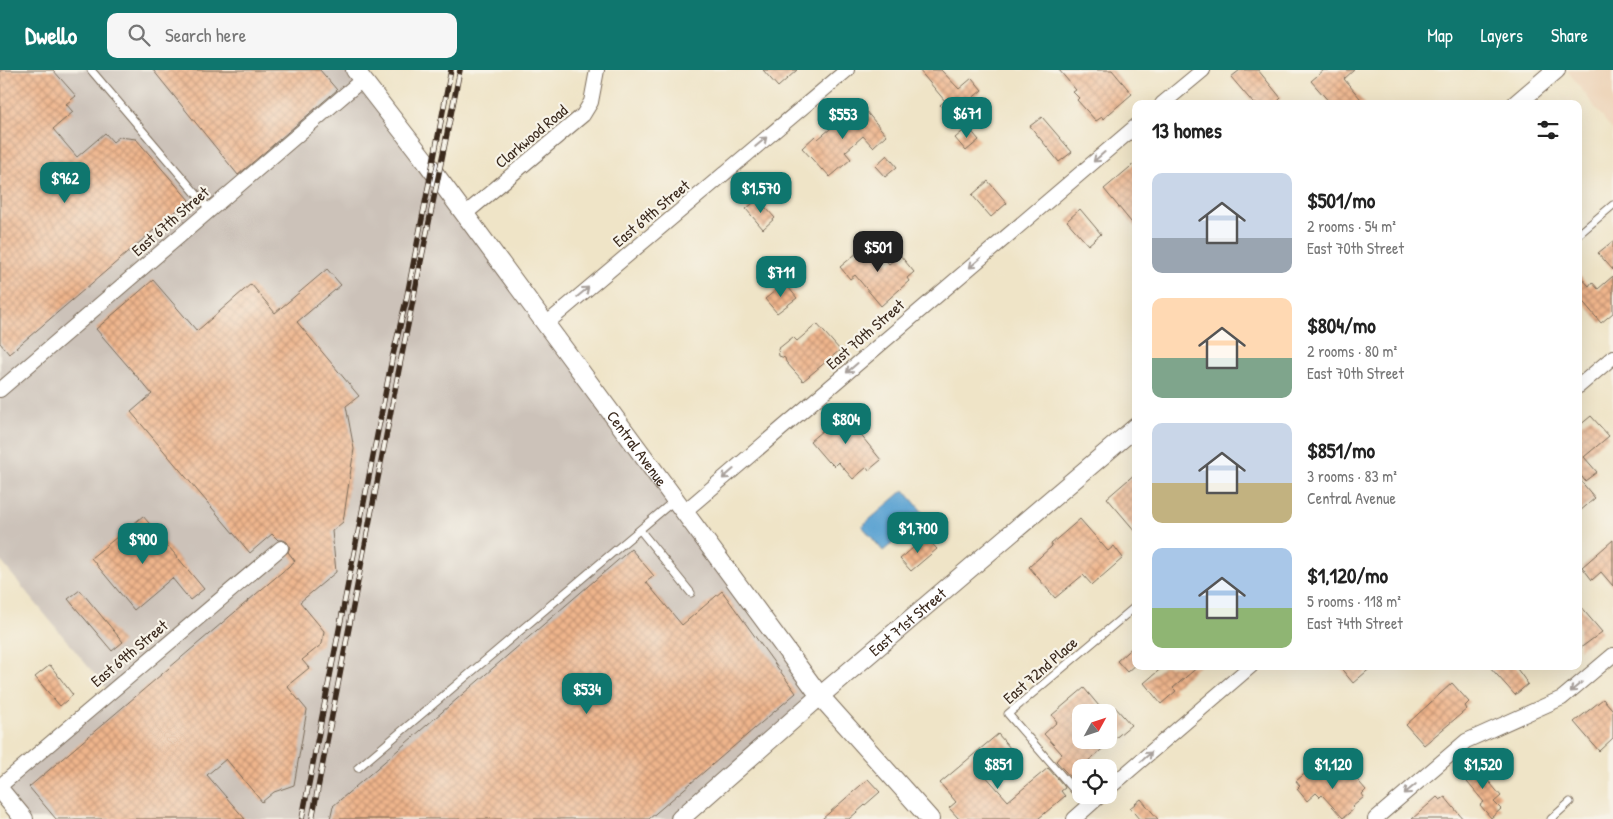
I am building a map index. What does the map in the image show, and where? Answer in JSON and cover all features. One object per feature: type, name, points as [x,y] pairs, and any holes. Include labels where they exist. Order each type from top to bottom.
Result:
[{"type":"street","name":"Clarkwood Road","points":[[465,214],[583,116],[591,102],[598,70]]},
{"type":"street","name":"East 69th Street","points":[[546,324],[847,70]]},
{"type":"street","points":[[1167,100],[1203,70]]},
{"type":"street","points":[[1521,100],[1556,70]]},
{"type":"street","name":"East 67th Street","points":[[0,390],[210,210],[359,75]]},
{"type":"street","name":"Central Avenue","points":[[359,75],[465,214],[820,696],[930,819]]},
{"type":"street","name":"East 70th Street","points":[[680,505],[1132,129]]},
{"type":"street","points":[[1582,383],[1613,357]]},
{"type":"street","name":"East 71st Street","points":[[680,819],[820,696],[1132,430]]},
{"type":"street","name":"East 69th Street","points":[[0,786],[281,548]]},
{"type":"street","points":[[1375,819],[1466,741],[1562,698],[1613,655]]},
{"type":"street","points":[[1117,781],[1246,670]]},
{"type":"street","points":[[0,790],[24,819]]},
{"type":"street","points":[[1074,819],[1090,804]]},
{"type":"lane","points":[[91,70],[210,210]]},
{"type":"lane","points":[[1582,231],[1613,205]]},
{"type":"lane","points":[[358,768],[640,530],[680,505]]},
{"type":"lane","points":[[640,530],[691,593]]},
{"type":"lane","name":"East 72nd Place","points":[[1088,806],[1008,714],[1132,609]]},
{"type":"lane","points":[[1551,819],[1570,802]]},
{"type":"shaded area","points":[[0,70],[355,70],[820,696],[680,819],[24,819],[0,790],[110,693],[0,560]]},
{"type":"shaded area","points":[[1567,70],[1613,70],[1613,131]]},
{"type":"water","points":[[904,490],[926,516],[883,551],[862,526]]},
{"type":"building","points":[[0,70],[53,70],[76,96],[66,104],[73,112],[53,129],[77,157],[105,133],[113,142],[119,137],[136,139],[189,200],[9,354],[0,343]]},
{"type":"building","points":[[153,70],[320,70],[337,90],[238,175]]},
{"type":"building","points":[[763,70],[797,70],[778,87]]},
{"type":"building","points":[[919,70],[941,70],[959,89],[972,78],[982,90],[950,117],[940,105],[945,101]]},
{"type":"building","points":[[1059,70],[1112,70],[1132,94],[1103,119],[1102,117],[1096,121],[1077,100],[1079,98],[1073,92],[1076,90]]},
{"type":"building","points":[[1240,70],[1258,70],[1281,98],[1279,100],[1251,100],[1231,77]]},
{"type":"building","points":[[1324,70],[1354,70],[1344,79],[1362,100],[1328,100],[1311,81]]},
{"type":"building","points":[[860,104],[886,135],[873,147],[863,136],[845,152],[851,159],[830,177],[802,148],[815,136],[818,139]]},
{"type":"building","points":[[1042,117],[1072,152],[1059,162],[1030,126]]},
{"type":"building","points":[[968,127],[979,140],[966,151],[955,138]]},
{"type":"building","points":[[887,155],[897,167],[885,177],[875,166]]},
{"type":"building","points":[[1132,165],[1132,223],[1104,189]]},
{"type":"building","points":[[988,181],[1007,203],[991,217],[972,195]]},
{"type":"building","points":[[758,199],[775,218],[763,229],[746,209]]},
{"type":"building","points":[[1080,209],[1101,234],[1088,245],[1067,221]]},
{"type":"building","points":[[1613,241],[1613,270],[1598,253]]},
{"type":"building","points":[[870,242],[889,264],[900,255],[914,272],[907,278],[909,281],[881,306],[855,275],[850,279],[840,267]]},
{"type":"building","points":[[327,269],[341,285],[297,322],[359,396],[346,406],[354,449],[343,522],[332,531],[336,572],[300,602],[324,631],[322,644],[302,660],[309,668],[287,686],[307,710],[294,785],[274,792],[262,802],[226,759],[207,775],[245,819],[56,819],[29,787],[295,561],[288,552],[290,547],[287,542],[278,540],[272,534],[250,553],[131,412],[152,394],[96,329],[153,280],[197,331],[251,284],[275,313]]},
{"type":"building","points":[[1613,276],[1613,313],[1601,323],[1582,301],[1582,278],[1589,286],[1592,282],[1598,289]]},
{"type":"building","points":[[785,283],[797,298],[777,313],[765,299]]},
{"type":"building","points":[[817,324],[840,350],[803,381],[786,362],[785,358],[779,356],[778,349],[793,337],[797,341]]},
{"type":"building","points":[[848,409],[864,429],[859,433],[881,460],[869,470],[867,467],[853,479],[838,462],[834,466],[828,462],[810,441]]},
{"type":"building","points":[[1591,416],[1609,436],[1584,457],[1597,472],[1585,481],[1582,477],[1582,424]]},
{"type":"building","points":[[1132,476],[1132,527],[1107,498]]},
{"type":"building","points":[[1582,483],[1595,498],[1582,509]]},
{"type":"building","points":[[143,516],[204,589],[190,600],[172,578],[134,610],[91,558]]},
{"type":"building","points":[[1080,519],[1108,551],[1114,546],[1123,558],[1092,585],[1083,575],[1055,598],[1029,567],[1052,546],[1051,544]]},
{"type":"building","points":[[926,537],[937,549],[911,571],[900,559]]},
{"type":"building","points":[[1613,540],[1613,586],[1601,572],[1592,580],[1582,567]]},
{"type":"building","points":[[631,549],[654,576],[646,582],[682,625],[722,591],[796,693],[649,819],[330,819],[333,806]]},
{"type":"building","points":[[80,590],[123,642],[112,651],[68,599]]},
{"type":"building","points":[[1582,609],[1602,632],[1582,647]]},
{"type":"building","points":[[1132,648],[1132,668],[1127,672],[1117,661]]},
{"type":"building","points":[[50,665],[73,695],[60,706],[35,677]]},
{"type":"building","points":[[1159,670],[1194,670],[1173,688],[1176,691],[1161,704],[1144,683]]},
{"type":"building","points":[[1342,670],[1368,670],[1353,683]]},
{"type":"building","points":[[1493,670],[1518,670],[1528,684],[1515,695]]},
{"type":"building","points":[[1452,683],[1469,702],[1465,706],[1467,709],[1424,745],[1406,725]]},
{"type":"building","points":[[1084,688],[1097,704],[1072,704],[1072,749],[1102,749],[1090,759],[1072,759],[1072,779],[1056,761],[1062,754],[1044,734],[1057,722],[1052,715]]},
{"type":"building","points":[[1603,699],[1613,710],[1613,738],[1599,751],[1574,722]]},
{"type":"building","points":[[1118,710],[1131,725],[1118,736]]},
{"type":"building","points":[[998,734],[1011,749],[983,773],[1008,801],[1048,768],[1065,788],[1061,791],[1065,796],[1038,819],[959,819],[949,808],[956,802],[940,783]]},
{"type":"building","points":[[1475,765],[1501,796],[1494,802],[1501,809],[1491,818],[1480,805],[1484,802],[1462,776]]},
{"type":"building","points":[[1314,766],[1331,783],[1347,768],[1366,790],[1362,794],[1364,797],[1343,818],[1322,795],[1320,797],[1316,793],[1307,801],[1297,789],[1300,786],[1296,781]]},
{"type":"building","points":[[868,779],[880,792],[849,819],[822,819]]},
{"type":"building","points":[[1437,797],[1440,800],[1445,797],[1463,819],[1412,819]]},
{"type":"building","points":[[1141,799],[1158,819],[1139,819],[1130,808]]},
{"type":"railway","points":[[302,819],[451,70]]},
{"type":"railway","points":[[312,819],[400,364],[460,70]]}]
